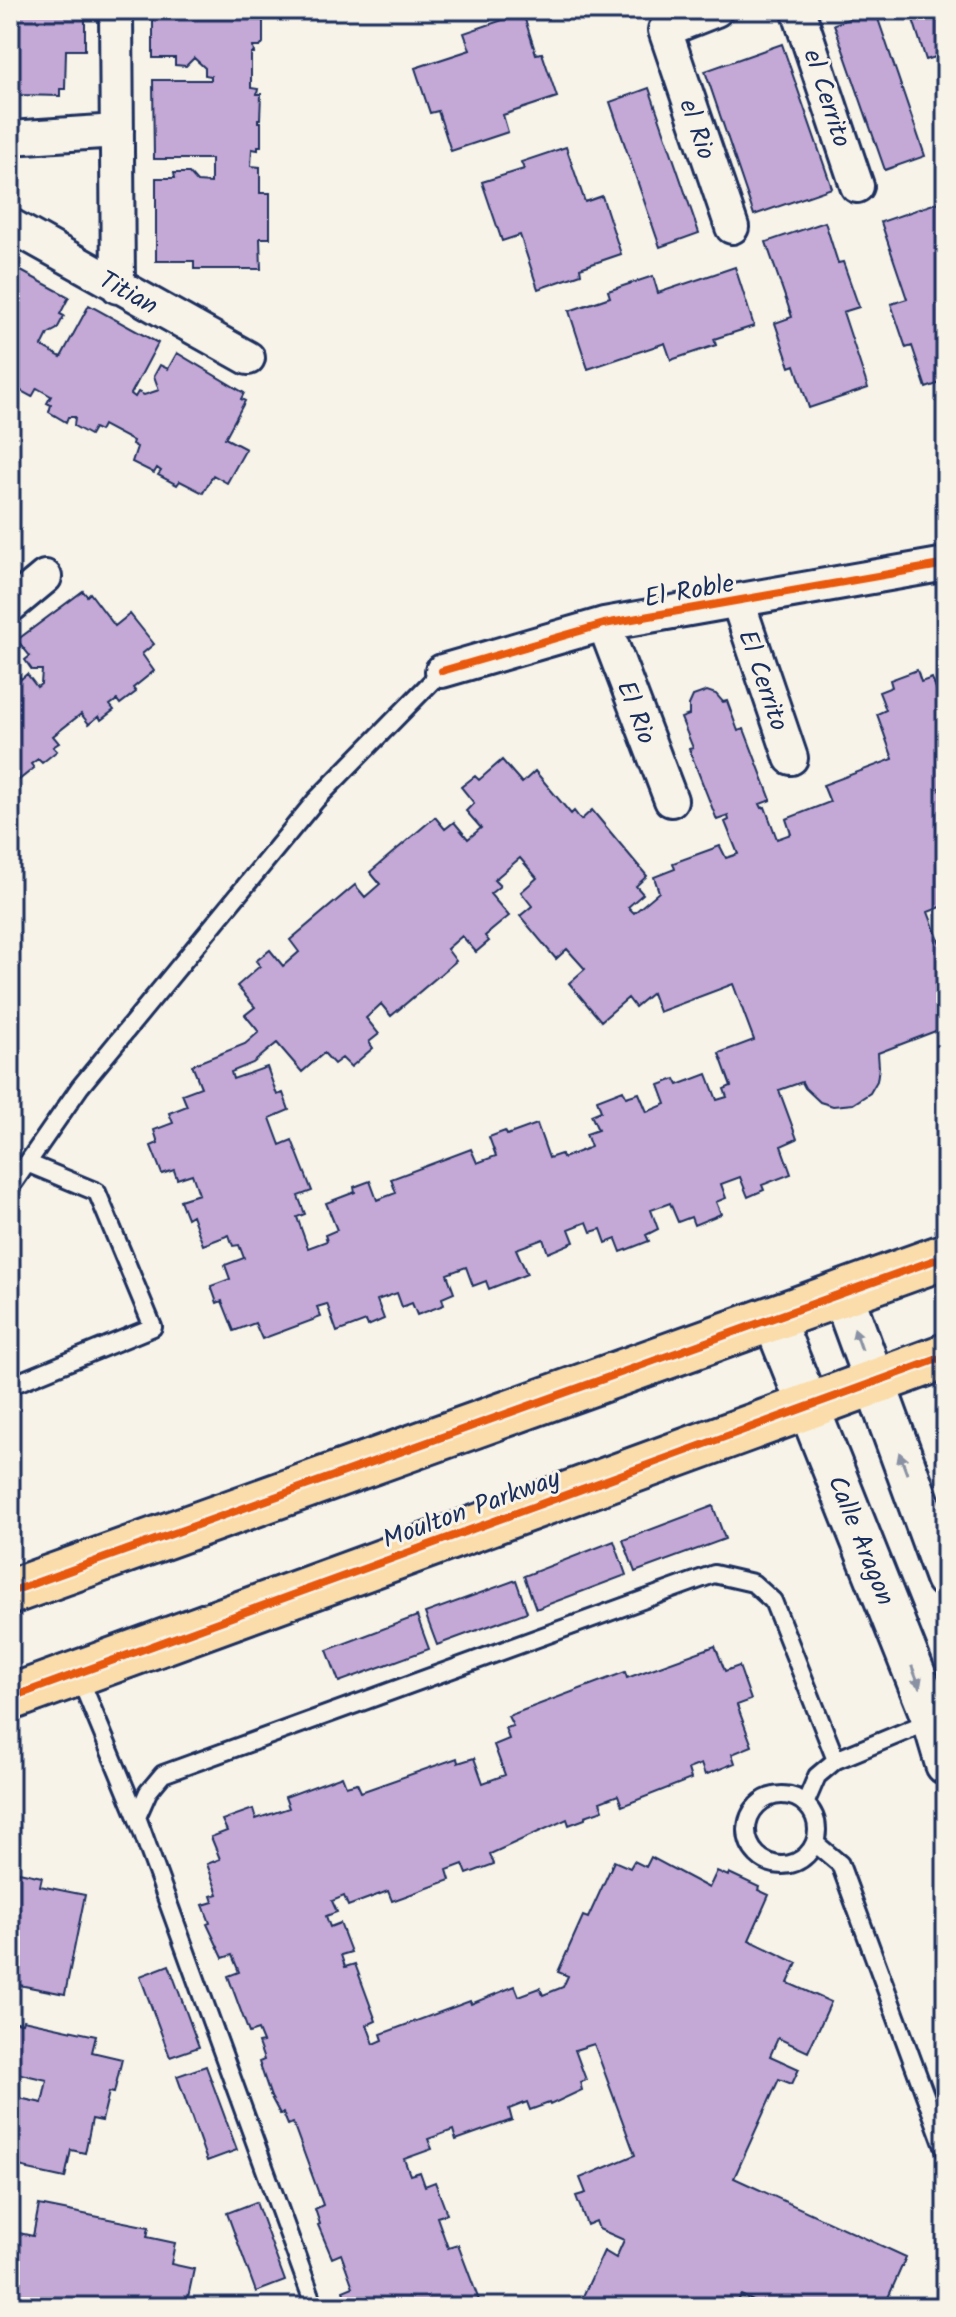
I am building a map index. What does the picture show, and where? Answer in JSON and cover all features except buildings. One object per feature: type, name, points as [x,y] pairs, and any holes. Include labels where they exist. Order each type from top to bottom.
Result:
[{"type":"main road","points":[[10,1592],[946,1256]]},
{"type":"main road","name":"Moulton Parkway","points":[[10,1698],[946,1356]]},
{"type":"street","points":[[116,10],[118,287]]},
{"type":"street","name":"el Rio","points":[[716,10],[665,30],[732,227]]},
{"type":"street","name":"el Cerrito","points":[[798,10],[857,186]]},
{"type":"street","points":[[10,138],[117,131]]},
{"type":"street","name":"Titian","points":[[10,225],[248,358]]},
{"type":"street","name":"El Roble","points":[[442,671],[604,624],[946,564]]},
{"type":"street","points":[[10,606],[45,577]]},
{"type":"street","name":"El Cerrito","points":[[738,602],[791,758]]},
{"type":"street","name":"El Rio","points":[[604,624],[671,800]]},
{"type":"street","points":[[842,1293],[946,1578]]},
{"type":"street","name":"Calle Aragon","points":[[773,1318],[940,1717],[946,1764]]},
{"type":"lane","points":[[10,1188],[80,1087],[316,800],[442,671]]},
{"type":"lane","points":[[19,1382],[153,1327],[97,1192],[27,1163]]},
{"type":"lane","points":[[137,1817],[148,1792],[163,1774],[714,1574],[753,1583],[773,1601],[836,1760]]},
{"type":"lane","points":[[78,1673],[137,1817],[315,2307]]},
{"type":"lane","points":[[805,1804],[817,1776],[836,1760],[940,1717]]},
{"type":"lane","points":[[780,1795],[794,1797],[805,1804],[817,1829],[815,1843],[808,1854],[796,1862],[783,1865],[770,1863],[758,1856],[746,1832],[756,1806],[780,1795]]},
{"type":"lane","points":[[815,1843],[840,1864],[946,2152]]},
{"type":"cycle path","points":[[442,671],[604,624],[946,564]]},
{"type":"cycle path","points":[[10,1592],[946,1256]]},
{"type":"cycle path","points":[[10,1698],[946,1356]]}]
